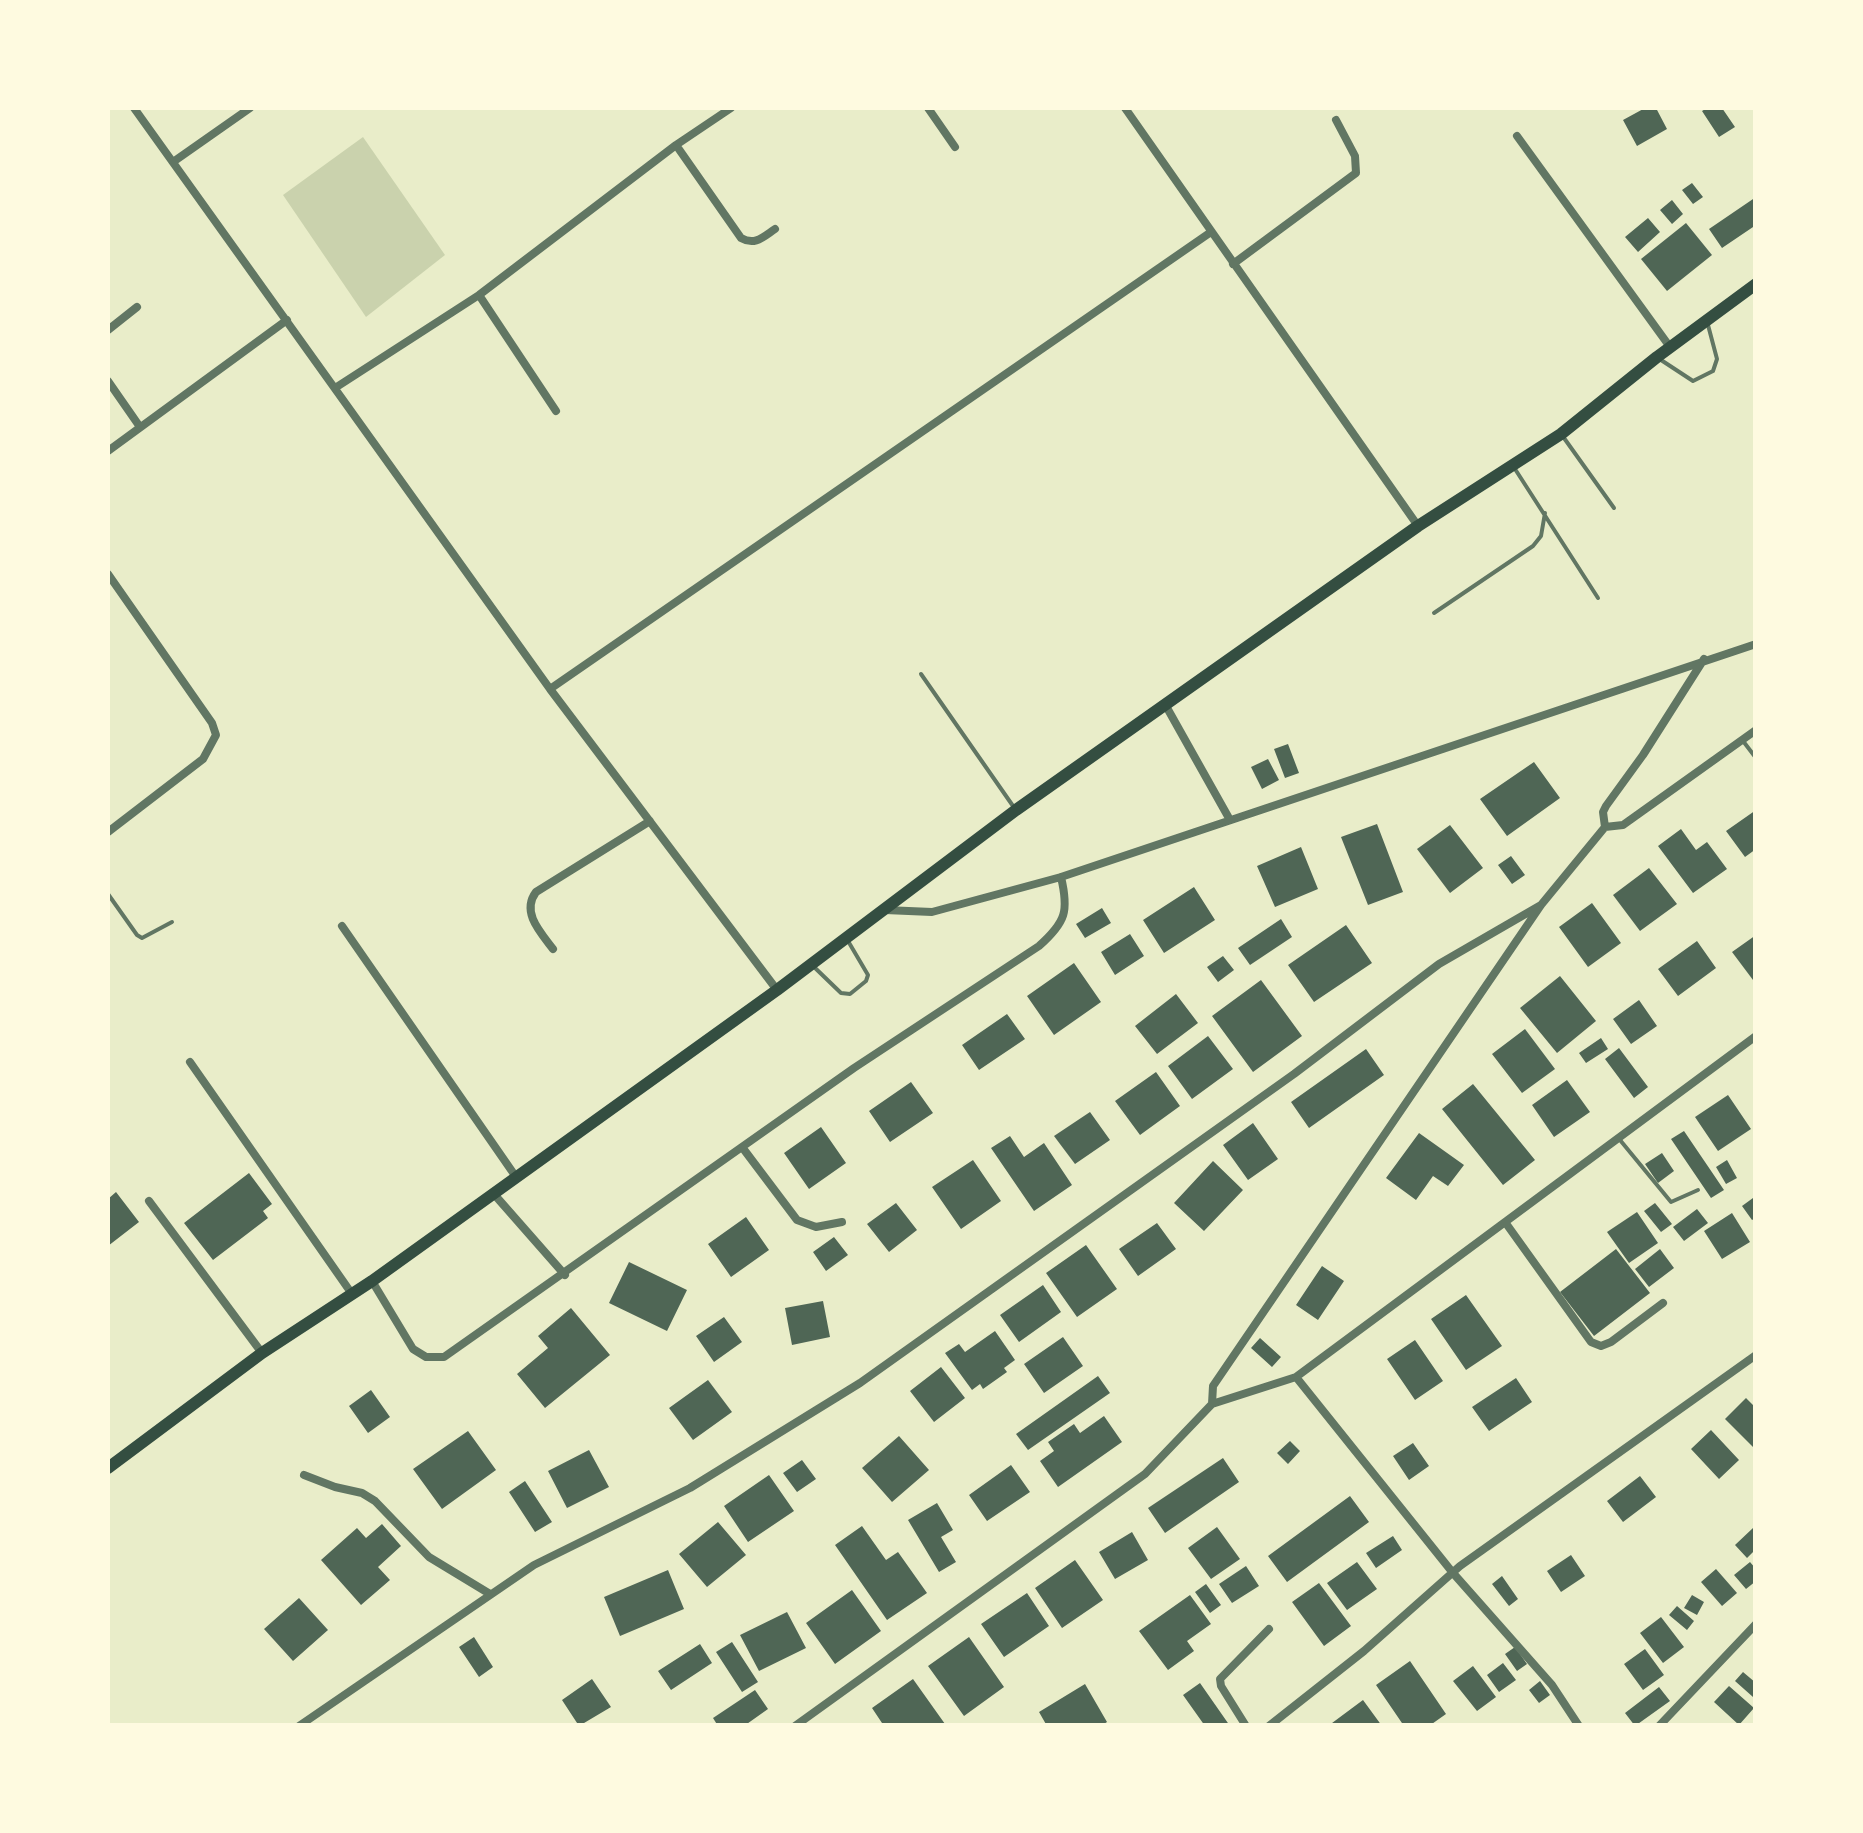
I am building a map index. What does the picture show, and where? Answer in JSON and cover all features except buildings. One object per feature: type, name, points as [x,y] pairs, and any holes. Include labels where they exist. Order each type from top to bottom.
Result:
[{"type":"main road","points":[[108,1468],[262,1354],[372,1281],[777,990],[1016,810],[1418,526],[1561,434],[1756,284]]},
{"type":"street","points":[[134,108],[550,689],[777,990]]},
{"type":"street","points":[[173,162],[250,108]]},
{"type":"street","points":[[335,388],[479,295],[731,108]]},
{"type":"street","points":[[928,108],[955,147]]},
{"type":"street","points":[[1125,108],[1418,526]]},
{"type":"street","points":[[1233,264],[1356,173],[1355,156],[1336,120]]},
{"type":"street","points":[[1517,136],[1670,347]]},
{"type":"street","points":[[676,146],[741,238],[758,241],[775,228]]},
{"type":"street","points":[[550,689],[1211,232]]},
{"type":"street","points":[[479,295],[556,410]]},
{"type":"street","points":[[108,330],[137,307]]},
{"type":"street","points":[[108,451],[287,320]]},
{"type":"street","points":[[108,381],[140,427]]},
{"type":"street","points":[[108,574],[212,722],[216,735],[203,759],[108,832]]},
{"type":"street","points":[[880,910],[932,912],[1061,877],[1756,644]]},
{"type":"street","points":[[1212,1404],[1213,1386],[1541,905],[1605,826],[1606,806],[1644,756],[1704,659]]},
{"type":"street","points":[[1166,706],[1230,820]]},
{"type":"street","points":[[1605,826],[1622,825],[1756,730]]},
{"type":"street","points":[[553,949],[530,914],[529,901],[536,892],[650,822]]},
{"type":"street","points":[[372,1281],[413,1349],[426,1357],[444,1357],[742,1147],[1039,946],[1063,918],[1067,902],[1061,877]]},
{"type":"street","points":[[298,1726],[534,1565],[690,1488],[860,1383],[1294,1074],[1440,964],[1541,905]]},
{"type":"street","points":[[342,926],[516,1177]]},
{"type":"street","points":[[795,1726],[1145,1474],[1212,1404],[1296,1377],[1756,1036]]},
{"type":"street","points":[[190,1062],[352,1294]]},
{"type":"street","points":[[742,1147],[797,1220],[816,1227],[842,1222]]},
{"type":"street","points":[[494,1193],[565,1275]]},
{"type":"street","points":[[149,1201],[262,1354]]},
{"type":"street","points":[[1505,1222],[1591,1342],[1601,1346],[1611,1342],[1664,1303]]},
{"type":"street","points":[[1269,1726],[1364,1651],[1453,1573],[1756,1355]]},
{"type":"street","points":[[1296,1377],[1453,1573],[1552,1685],[1579,1726]]},
{"type":"street","points":[[304,1475],[335,1488],[362,1493],[375,1501],[429,1557],[490,1594]]},
{"type":"street","points":[[1658,1726],[1756,1624]]},
{"type":"street","points":[[1246,1726],[1220,1679],[1269,1629]]},
{"type":"lane","points":[[1657,357],[1693,381],[1714,371],[1717,359],[1706,320]]},
{"type":"lane","points":[[1561,434],[1614,508]]},
{"type":"lane","points":[[1512,465],[1598,598]]},
{"type":"lane","points":[[1434,614],[1533,546],[1541,536],[1545,513]]},
{"type":"lane","points":[[921,674],[1016,810]]},
{"type":"lane","points":[[1742,740],[1756,758]]},
{"type":"lane","points":[[108,894],[137,936],[142,938],[172,922]]},
{"type":"lane","points":[[811,964],[841,993],[850,994],[868,975],[846,936]]},
{"type":"lane","points":[[1618,1138],[1671,1202],[1698,1190]]},
{"type":"green space","points":[[363,137],[445,255],[366,317],[283,195]]}]
